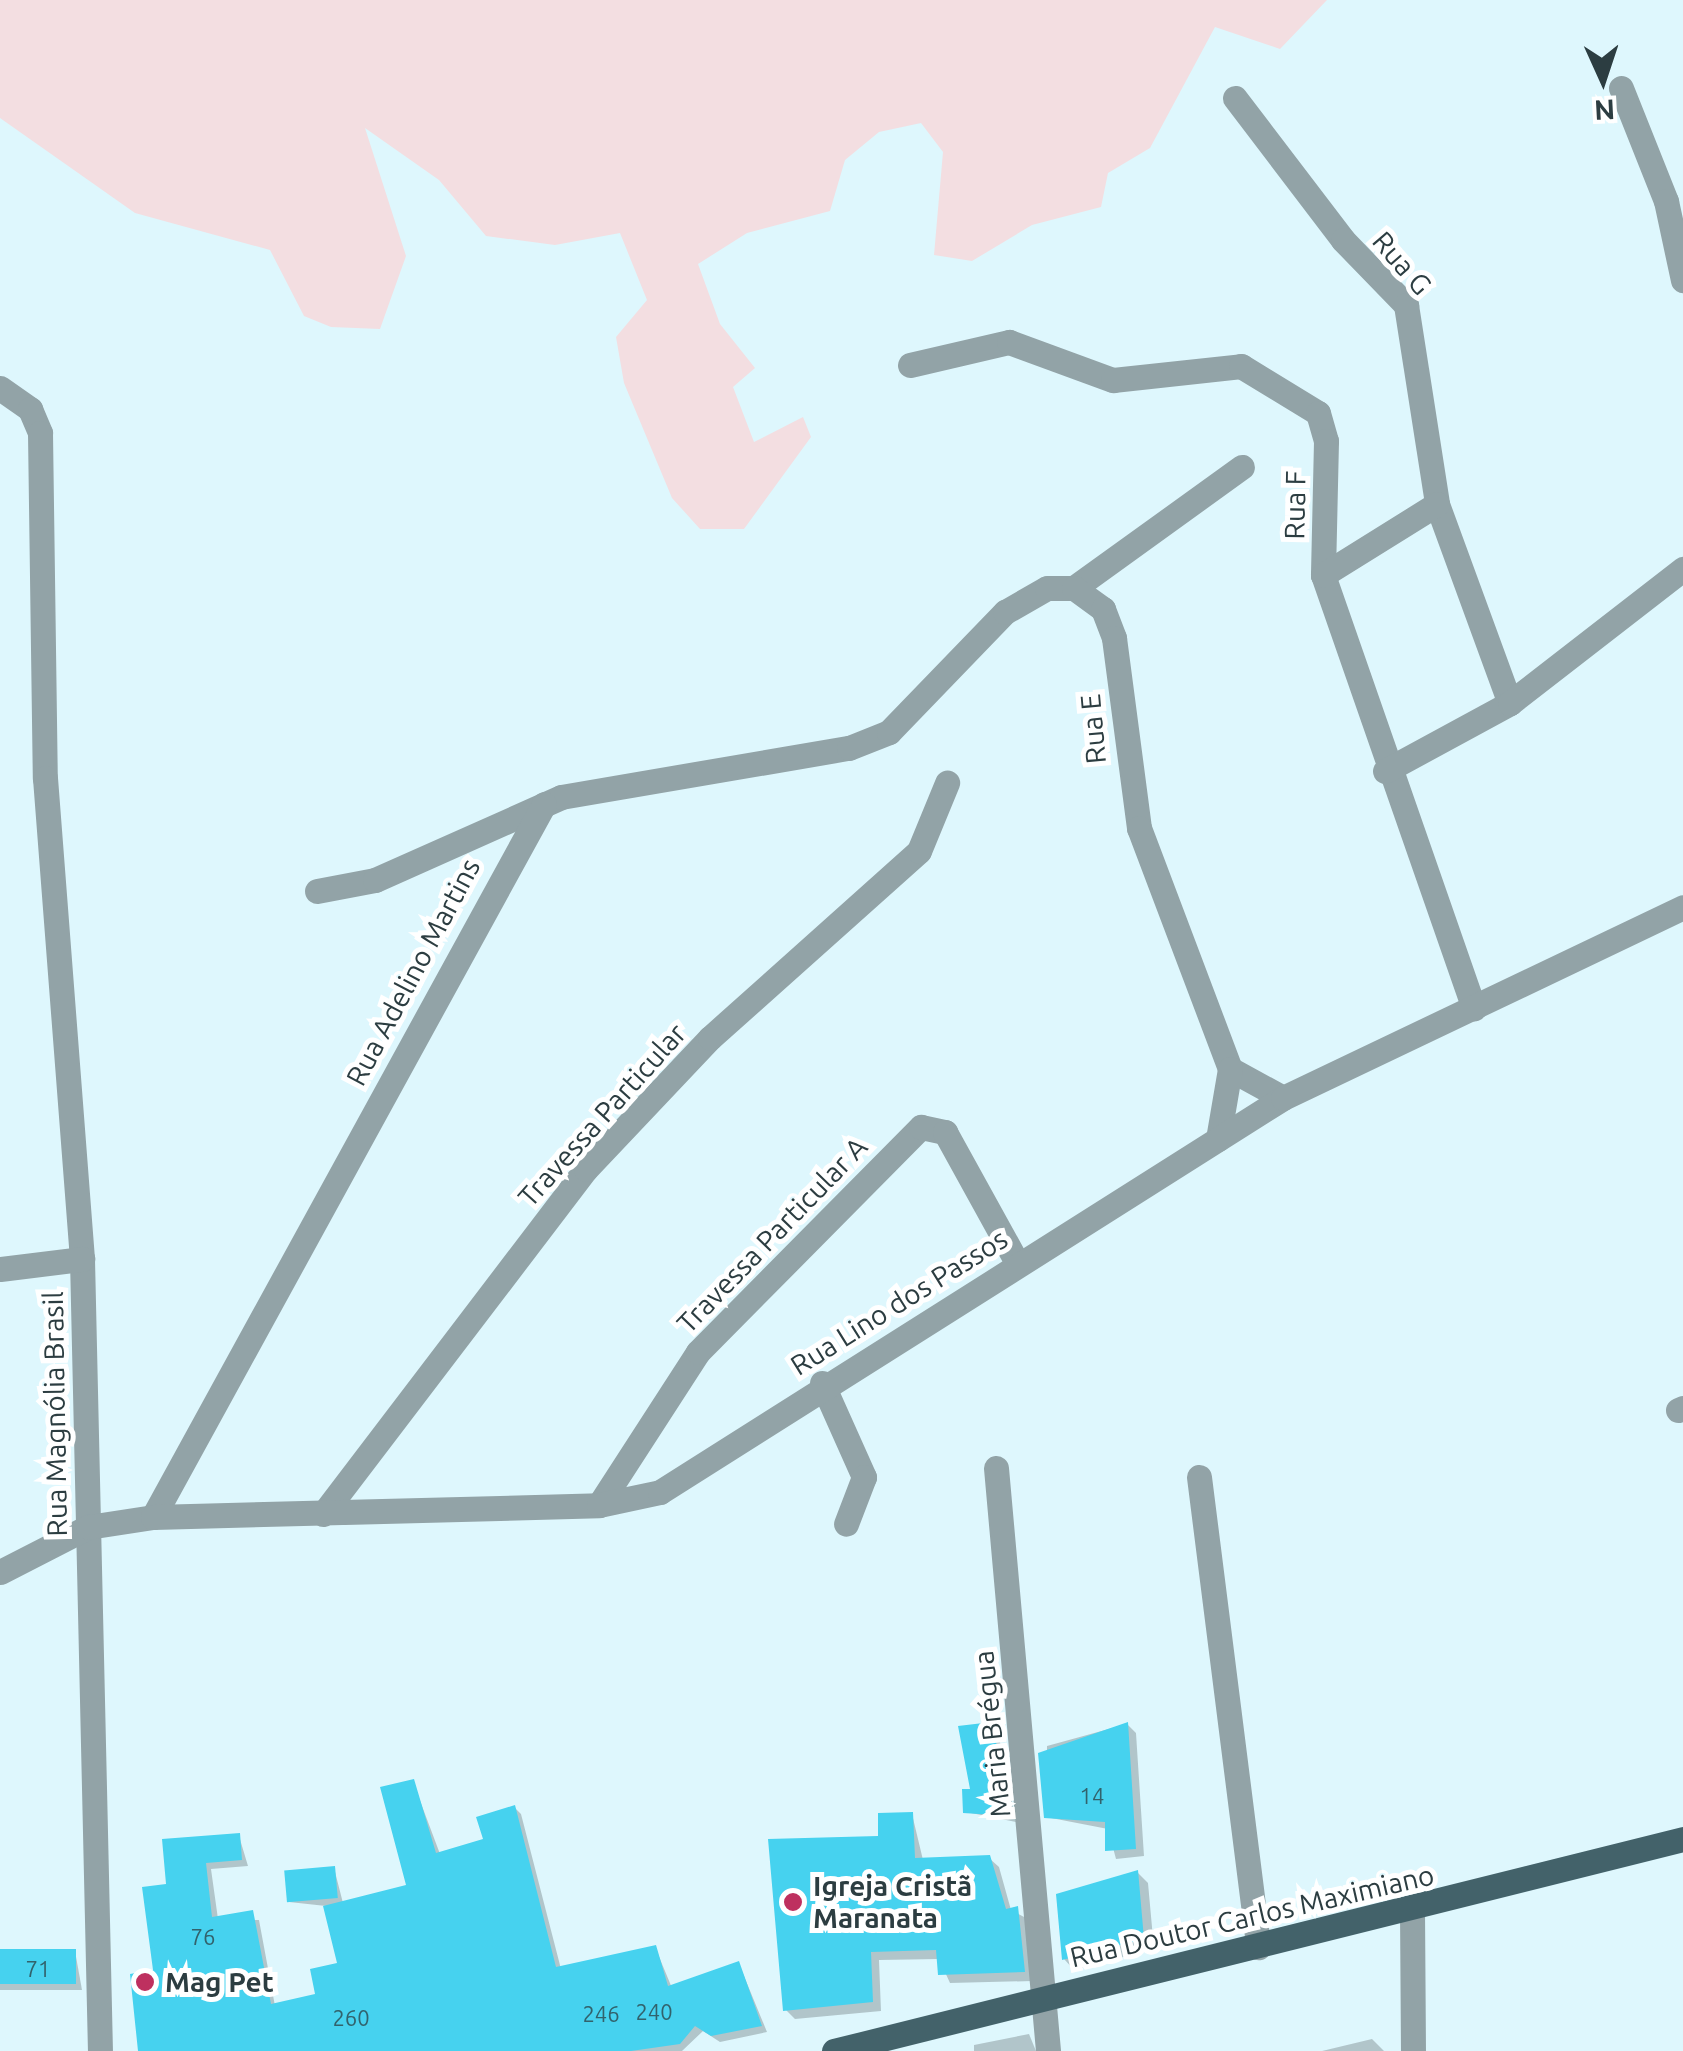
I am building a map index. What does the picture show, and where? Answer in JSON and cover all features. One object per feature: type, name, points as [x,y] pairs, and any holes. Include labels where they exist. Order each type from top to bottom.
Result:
[{"type":"main road","name":"Rua Doutor Carlos Maximiano","points":[[834,2051],[1046,1994],[1412,1910],[1683,1838]]},
{"type":"street","points":[[1621,88],[1666,201],[1683,280]]},
{"type":"street","name":"Rua G","points":[[1236,98],[1343,240],[1406,305],[1437,504],[1510,703]]},
{"type":"street","name":"Rua F","points":[[910,365],[1009,342],[1113,380],[1258,370],[1323,424],[1323,575],[1385,771],[1474,1008]]},
{"type":"street","name":"Rua Magnólia Brasil","points":[[0,388],[30,409],[40,433],[45,778],[82,1259],[100,2051]]},
{"type":"street","points":[[317,892],[375,880],[544,804],[849,748],[920,710],[1005,612],[1047,588],[1074,588],[1242,466]]},
{"type":"street","points":[[1323,575],[1437,504]]},
{"type":"street","points":[[1385,771],[1510,703],[1683,569]]},
{"type":"street","name":"Rua E","points":[[1074,588],[1103,609],[1114,638],[1139,828],[1230,1069]]},
{"type":"street","name":"Travessa Particular","points":[[323,1514],[586,1169],[710,1038],[919,851],[947,783]]},
{"type":"street","name":"Rua Adelino Martins","points":[[153,1517],[544,804]]},
{"type":"street","name":"Rua Lino dos Passos","points":[[0,1572],[88,1527],[153,1517],[599,1505],[679,1483],[822,1384],[1283,1098],[1683,907]]},
{"type":"street","points":[[1218,1139],[1230,1069],[1283,1098]]},
{"type":"street","name":"Travessa Particular A","points":[[599,1505],[698,1352],[921,1127],[937,1125],[1018,1264]]},
{"type":"street","points":[[0,1269],[82,1259]]},
{"type":"street","points":[[822,1384],[864,1477],[846,1524]]},
{"type":"street","name":"Maria Brégua","points":[[996,1468],[1046,1994],[1048,2051]]},
{"type":"street","points":[[1199,1477],[1258,1947]]},
{"type":"street","points":[[1412,1910],[1413,2051]]},
{"type":"shaded area","points":[[0,0],[1327,0],[1280,49],[1215,27],[1150,148],[1108,173],[1101,207],[1032,225],[972,261],[934,255],[943,152],[921,123],[879,132],[845,160],[830,211],[747,233],[698,264],[720,324],[755,368],[733,387],[754,442],[803,417],[811,437],[744,529],[700,529],[672,498],[624,383],[616,337],[647,300],[620,233],[555,245],[486,236],[439,180],[365,128],[406,256],[380,329],[331,327],[304,316],[270,250],[135,213],[0,118]]},
{"type":"building","points":[[992,1722],[1011,1816],[963,1813],[962,1789],[970,1789],[958,1726]]},
{"type":"building","points":[[1128,1722],[1136,1849],[1105,1851],[1105,1822],[1044,1818],[1038,1753]]},
{"type":"building","points":[[414,1779],[436,1853],[483,1839],[476,1817],[515,1805],[556,1967],[656,1945],[668,1986],[739,1961],[762,2026],[711,2036],[695,2026],[680,2044],[631,2051],[138,2051],[130,1974],[153,1970],[142,1887],[166,1884],[162,1839],[240,1833],[242,1860],[206,1863],[212,1917],[253,1910],[271,2004],[315,1994],[310,1969],[337,1963],[323,1906],[406,1885],[380,1787]]},
{"type":"building","points":[[913,1812],[915,1858],[990,1855],[1006,1909],[1018,1906],[1025,1972],[938,1975],[936,1950],[871,1952],[873,2002],[783,2011],[768,1839],[878,1836],[878,1813]]},
{"type":"building","points":[[335,1866],[338,1898],[287,1902],[284,1870]]},
{"type":"building","points":[[1138,1870],[1144,1939],[1062,1960],[1056,1894]]},
{"type":"building","points":[[0,1949],[76,1949],[76,1984],[0,1984]]},
{"type":"place","name":"Igreja Cristã Maranata","points":[[793,1902]]},
{"type":"place","name":"Mag Pet","points":[[145,1982]]}]
